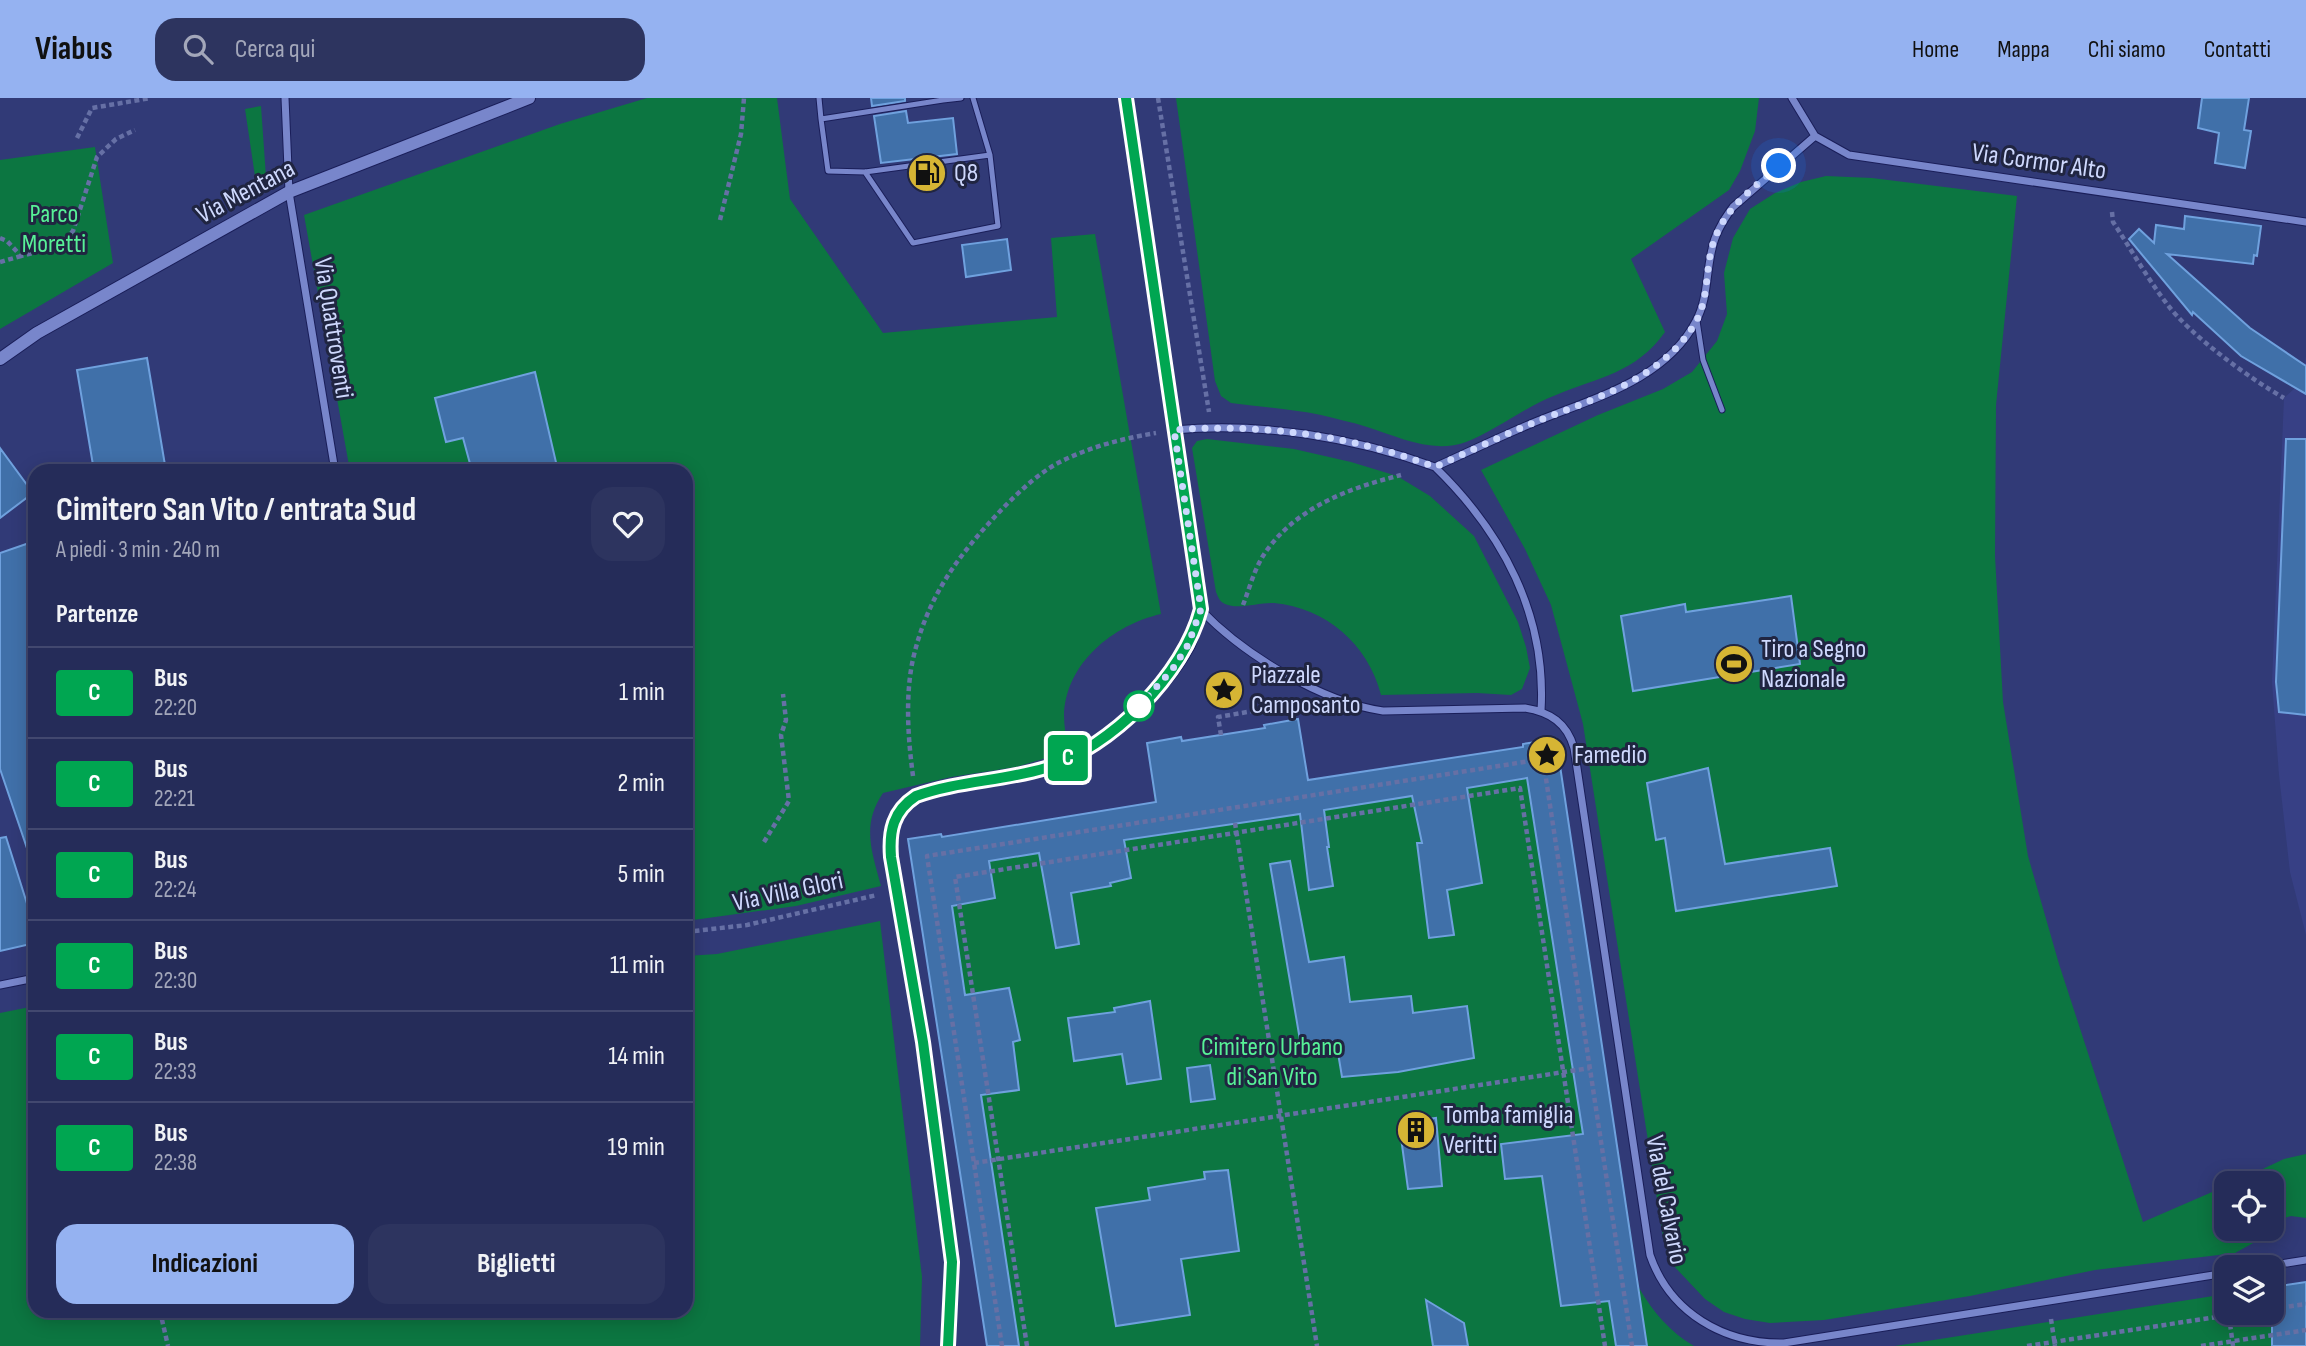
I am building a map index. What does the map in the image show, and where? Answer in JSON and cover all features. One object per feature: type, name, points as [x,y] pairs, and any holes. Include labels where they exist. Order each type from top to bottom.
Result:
[{"type":"street","name":"Via Quattroventi","points":[[285,98],[289,192],[334,464]]},
{"type":"street","name":"Via Mentana","points":[[0,359],[37,333],[289,192],[529,98]]},
{"type":"street","points":[[948,1346],[952,1262],[923,1042],[890,840],[892,824],[902,807],[916,796],[1047,767],[1070,758],[1120,724],[1151,695],[1172,670],[1188,645],[1201,609],[1126,98]]},
{"type":"street","points":[[1435,467],[1529,425],[1620,389],[1672,352],[1685,339],[1697,321],[1704,303],[1712,248],[1724,219],[1744,196],[1815,136],[1792,98]]},
{"type":"street","name":"Via Cormor Alto","points":[[1815,136],[1828,145],[1859,156],[2306,222]]},
{"type":"street","points":[[1174,430],[1211,427],[1268,430],[1343,440],[1392,451],[1435,467],[1474,507],[1508,559],[1518,581],[1533,621],[1541,668],[1541,711],[1503,708],[1383,711],[1360,708],[1289,674],[1231,638],[1201,609]]},
{"type":"street","name":"Via del Calvario","points":[[1541,711],[1564,727],[1574,748],[1650,1255],[1664,1287],[1692,1315],[1727,1335],[1763,1343],[1784,1343],[2214,1275]]},
{"type":"street","points":[[0,985],[28,979]]},
{"type":"street","points":[[2284,1263],[2306,1260]]},
{"type":"lane","points":[[819,98],[828,171],[865,172],[990,155]]},
{"type":"lane","points":[[821,119],[961,98]]},
{"type":"lane","points":[[865,172],[913,243],[998,226],[990,155],[972,98]]},
{"type":"lane","points":[[1697,321],[1703,360],[1722,410]]},
{"type":"path","points":[[77,138],[92,108],[151,98]]},
{"type":"path","points":[[720,220],[741,134],[744,98]]},
{"type":"path","points":[[1158,98],[1211,427]]},
{"type":"path","points":[[0,262],[57,247],[73,231],[97,157],[116,139],[135,130]]},
{"type":"path","points":[[2110,194],[2113,222],[2168,305],[2210,346],[2284,398]]},
{"type":"path","points":[[0,238],[7,241],[21,256]]},
{"type":"path","points":[[916,796],[909,748],[913,661],[927,613],[950,571],[971,541],[1023,488],[1062,461],[1121,439],[1174,430]]},
{"type":"path","points":[[1243,605],[1255,572],[1267,551],[1288,528],[1312,508],[1371,482],[1435,467]]},
{"type":"path","points":[[764,842],[789,801],[781,735],[786,720],[783,694]]},
{"type":"path","points":[[1221,735],[1218,717],[1259,710]]},
{"type":"path","points":[[1002,1346],[928,856],[1543,760],[1632,1346]]},
{"type":"path","points":[[1027,1346],[955,877],[1520,788],[1605,1346]]},
{"type":"path","points":[[1234,824],[1317,1346]]},
{"type":"path","name":"Via Villa Glori","points":[[693,931],[747,925],[897,890]]},
{"type":"path","points":[[974,1163],[1590,1068]]},
{"type":"path","points":[[2284,1307],[2306,1304]]},
{"type":"path","points":[[161,1318],[167,1346]]},
{"type":"path","points":[[2026,1346],[2055,1344],[2214,1318]]},
{"type":"path","points":[[2052,1322],[2055,1344]]},
{"type":"path","points":[[2230,1325],[2233,1344]]},
{"type":"path","points":[[2201,1346],[2233,1344],[2306,1330]]},
{"type":"shaded area","points":[[2306,356],[2306,935],[2290,872],[2272,682],[2284,398],[2295,388],[2301,390]]},
{"type":"green space","points":[[647,98],[777,98],[790,199],[883,333],[1057,317],[1051,238],[1095,234],[1161,614],[1143,619],[1110,637],[1083,663],[1067,696],[1064,719],[1068,748],[1016,767],[951,777],[883,793],[876,805],[870,828],[872,850],[881,886],[796,906],[693,920],[693,464],[349,464],[304,215],[560,124]]},
{"type":"green space","points":[[1176,98],[1759,98],[1755,131],[1740,171],[1729,190],[1631,259],[1665,332],[1654,346],[1642,357],[1616,372],[1545,400],[1466,442],[1441,446],[1416,443],[1321,415],[1231,403],[1221,396],[1215,381]]},
{"type":"green space","points":[[261,106],[266,177],[256,183],[245,109]]},
{"type":"green space","name":"Parco Moretti","points":[[95,147],[113,263],[0,329],[0,160]]},
{"type":"green space","points":[[1826,176],[1872,178],[2017,196],[1996,405],[1995,556],[2003,702],[2028,856],[2059,964],[2143,1222],[2214,1191],[2214,1241],[2256,1241],[2235,1253],[2095,1270],[1970,1296],[1824,1320],[1770,1323],[1724,1312],[1705,1299],[1671,1263],[1663,1237],[1583,724],[1551,605],[1525,549],[1481,470],[1598,415],[1663,389],[1692,372],[1717,341],[1727,314],[1724,273],[1733,238],[1750,209],[1775,193],[1801,182]]},
{"type":"green space","points":[[1207,439],[1294,449],[1351,462],[1397,476],[1430,496],[1474,536],[1518,622],[1530,668],[1522,689],[1511,695],[1381,695],[1366,660],[1342,632],[1327,621],[1293,606],[1274,603],[1231,606],[1222,602],[1216,592],[1192,448],[1197,441]]},
{"type":"green space","name":"Cimitero Urbano di San Vito","points":[[1298,719],[1308,780],[1522,747],[1523,744],[1556,739],[1639,1288],[1663,1321],[1694,1346],[987,1346],[908,839],[941,834],[943,837],[1155,802],[1147,743],[1181,737],[1183,741],[1265,728],[1264,725]]},
{"type":"green space","points":[[880,921],[922,1277],[920,1346],[0,1346],[0,1013],[28,1007],[28,1318],[693,1318],[693,956],[717,954]]},
{"type":"green space","points":[[2306,1154],[2306,1218],[2291,1216],[2284,1218],[2284,1171],[2258,1171],[2284,1159]]},
{"type":"green space","points":[[2306,1282],[2306,1346],[1895,1346],[2214,1296],[2214,1325],[2284,1325],[2284,1285]]},
{"type":"building","points":[[871,98],[905,98],[905,101],[872,106]]},
{"type":"building","points":[[2202,98],[2249,98],[2244,130],[2251,131],[2245,168],[2215,163],[2219,133],[2198,128]]},
{"type":"building","points":[[906,111],[908,123],[953,118],[957,154],[881,163],[874,116]]},
{"type":"building","points":[[2185,216],[2261,226],[2257,256],[2254,255],[2253,264],[2167,254],[2250,328],[2306,366],[2306,394],[2241,356],[2193,312],[2192,315],[2129,239],[2139,229],[2154,243],[2156,225],[2184,229]]},
{"type":"building","points":[[1007,239],[1011,270],[966,277],[962,245]]},
{"type":"building","points":[[147,358],[165,464],[93,464],[77,370]]},
{"type":"building","points":[[535,372],[556,464],[470,464],[463,438],[446,442],[435,398]]},
{"type":"building","points":[[2286,439],[2306,439],[2306,715],[2279,712],[2276,682]]},
{"type":"building","points":[[0,448],[28,486],[28,497],[0,518]]},
{"type":"building","points":[[28,543],[28,851],[0,769],[0,553]]},
{"type":"building","points":[[1791,596],[1800,664],[1633,691],[1621,616],[1685,604],[1686,612]]},
{"type":"building","points":[[1298,719],[1308,780],[1523,747],[1523,744],[1556,739],[1647,1346],[1616,1346],[1609,1301],[1561,1306],[1542,1176],[1505,1179],[1501,1144],[1583,1134],[1527,778],[1467,788],[1482,883],[1447,890],[1454,935],[1429,938],[1417,843],[1422,843],[1412,796],[1324,810],[1333,886],[1309,890],[1300,814],[1124,840],[1131,878],[1110,883],[1111,886],[1071,893],[1079,944],[1056,948],[1039,853],[989,861],[995,898],[952,906],[965,995],[1009,988],[1020,1040],[1013,1042],[1019,1090],[981,1095],[1019,1346],[987,1346],[908,839],[941,834],[942,837],[1156,802],[1147,743],[1181,737],[1182,741],[1265,728],[1264,725]]},
{"type":"building","points":[[1708,768],[1725,864],[1830,848],[1837,886],[1676,911],[1665,838],[1656,840],[1647,783]]},
{"type":"building","points":[[6,837],[28,907],[28,945],[0,951],[0,838]]},
{"type":"building","points":[[1290,861],[1309,962],[1344,957],[1350,1002],[1411,996],[1413,1013],[1467,1006],[1474,1058],[1398,1072],[1342,1077],[1336,1041],[1301,1046],[1270,864]]},
{"type":"building","points":[[1150,1001],[1161,1079],[1127,1084],[1122,1054],[1074,1061],[1068,1018],[1115,1012],[1114,1008]]},
{"type":"building","points":[[1210,1065],[1215,1099],[1191,1102],[1187,1068]]},
{"type":"building","points":[[1436,1118],[1442,1186],[1408,1189],[1399,1123]]},
{"type":"building","points":[[1228,1170],[1239,1251],[1181,1259],[1190,1315],[1116,1326],[1096,1208],[1150,1200],[1148,1188],[1205,1179],[1204,1172]]},
{"type":"building","points":[[2306,1282],[2306,1346],[2272,1346],[2272,1325],[2284,1325],[2284,1285]]},
{"type":"building","points":[[1426,1300],[1464,1323],[1468,1346],[1433,1346]]},
{"type":"bus line","name":"C","points":[[948,1346],[952,1262],[923,1042],[891,857],[892,824],[902,807],[916,796],[1047,767],[1070,758],[1101,739],[1151,695],[1172,670],[1188,645],[1201,609],[1126,98]]},
{"type":"place","name":"Q8","points":[[927,173]]},
{"type":"place","name":"Tiro a Segno Nazionale","points":[[1734,664]]},
{"type":"place","name":"Piazzale Camposanto","points":[[1224,690]]},
{"type":"place","name":"Famedio","points":[[1547,755]]},
{"type":"place","name":"Tomba famiglia Veritti","points":[[1416,1130]]},
{"type":"route","points":[[1139,706],[1135,710],[1172,670],[1188,645],[1201,609],[1174,430],[1211,427],[1268,430],[1343,440],[1392,451],[1435,467],[1529,425],[1620,389],[1656,365],[1685,339],[1697,321],[1704,303],[1712,248],[1724,219],[1733,206],[1779,166]]}]
